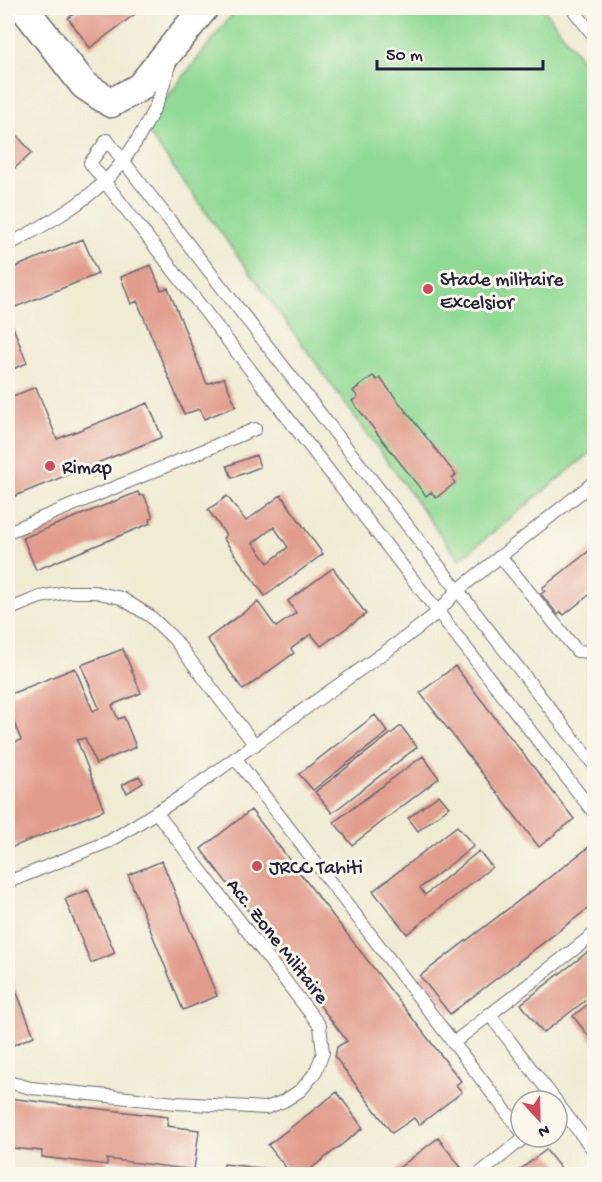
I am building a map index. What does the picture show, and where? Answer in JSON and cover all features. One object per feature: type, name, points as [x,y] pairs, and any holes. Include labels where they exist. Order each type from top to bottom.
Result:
[{"type":"street","points":[[24,8],[84,85],[111,103],[140,87],[204,8]]},
{"type":"lane","points":[[572,8],[594,36]]},
{"type":"lane","points":[[8,245],[67,210],[104,182],[123,160],[156,108],[174,44]]},
{"type":"lane","points":[[594,765],[107,140],[90,163],[594,813]]},
{"type":"lane","points":[[8,532],[255,429]]},
{"type":"lane","points":[[8,882],[110,840],[179,798],[405,637],[438,611],[458,590],[594,482]]},
{"type":"lane","points":[[500,556],[577,651],[594,652]]},
{"type":"lane","points":[[8,610],[40,597],[68,592],[95,592],[121,598],[150,616],[174,639],[255,745]]},
{"type":"lane","points":[[236,759],[509,1115]]},
{"type":"lane","name":"Acc. Zone Militaire","points":[[8,1082],[31,1088],[176,1103],[266,1108],[284,1101],[301,1090],[315,1073],[323,1053],[320,1026],[156,812]]},
{"type":"lane","points":[[453,1043],[594,934]]},
{"type":"lane","points":[[489,1014],[545,1089]]},
{"type":"lane","points":[[569,1120],[594,1151]]},
{"type":"lane","points":[[479,1174],[510,1149]]},
{"type":"green space","name":"Stade militaire Excelsior","points":[[237,8],[543,8],[594,76],[594,450],[459,560],[144,127]]},
{"type":"building","points":[[82,8],[143,8],[90,48],[68,18]]},
{"type":"building","points":[[15,133],[32,153],[8,174],[8,139]]},
{"type":"building","points":[[83,239],[98,274],[8,310],[8,270]]},
{"type":"building","points":[[151,265],[161,290],[168,288],[207,384],[224,378],[236,406],[204,419],[200,409],[184,414],[137,301],[131,304],[121,277]]},
{"type":"building","points":[[8,314],[27,363],[8,371]]},
{"type":"building","points":[[373,376],[377,380],[380,378],[456,475],[452,478],[455,483],[436,498],[431,492],[426,496],[352,401],[358,397],[353,391]]},
{"type":"building","name":"Rimap","points":[[36,387],[57,439],[148,403],[162,437],[10,498],[8,492],[8,398]]},
{"type":"building","points":[[256,455],[260,467],[232,478],[227,466]]},
{"type":"building","points":[[138,492],[140,496],[144,495],[153,517],[150,519],[151,523],[36,570],[23,538]]},
{"type":"building","points":[[281,495],[323,554],[265,596],[223,538],[226,535],[208,510],[227,496],[246,521]],"holes":[[[274,527],[288,547],[268,563],[253,543]]]},
{"type":"building","points":[[594,547],[594,591],[564,615],[561,612],[558,615],[541,594],[545,591],[542,588]]},
{"type":"building","points":[[333,568],[366,614],[321,646],[311,634],[291,649],[294,653],[243,690],[207,639],[258,602],[276,627],[296,613],[288,601]]},
{"type":"building","points":[[123,649],[141,693],[112,705],[118,719],[124,717],[136,747],[96,764],[85,738],[77,740],[104,810],[8,849],[8,731],[13,743],[21,740],[8,707],[8,695],[75,668],[93,711],[99,708],[81,665]]},
{"type":"building","points":[[455,666],[574,819],[539,847],[420,693]]},
{"type":"building","points":[[375,715],[388,732],[313,790],[299,774]]},
{"type":"building","points":[[401,726],[417,747],[332,813],[315,792]]},
{"type":"building","points":[[423,756],[439,778],[352,845],[334,822]]},
{"type":"building","points":[[139,776],[143,783],[127,793],[122,785]]},
{"type":"building","points":[[439,795],[449,807],[418,831],[408,818]]},
{"type":"building","points":[[251,810],[461,1081],[456,1085],[462,1092],[419,1125],[414,1118],[392,1133],[335,1057],[337,1047],[347,1041],[201,849]]},
{"type":"building","points":[[457,826],[474,846],[420,888],[425,895],[479,851],[492,867],[407,934],[373,891]]},
{"type":"building","points":[[593,844],[594,904],[450,1014],[420,976]]},
{"type":"building","points":[[162,861],[217,996],[183,1010],[128,875]]},
{"type":"building","points":[[88,890],[115,953],[91,963],[65,899]]},
{"type":"building","points":[[594,947],[594,994],[543,1033],[521,1004]]},
{"type":"building","points":[[8,970],[34,1036],[11,1046],[8,1036]]},
{"type":"building","points":[[594,999],[594,1043],[573,1016]]},
{"type":"building","points":[[337,1092],[363,1128],[304,1174],[291,1174],[268,1145]]},
{"type":"building","points":[[8,1098],[168,1117],[167,1126],[199,1130],[194,1170],[107,1159],[107,1165],[42,1157],[42,1151],[11,1148],[10,1154],[8,1153]]},
{"type":"building","points":[[438,1138],[463,1170],[456,1174],[391,1174]]},
{"type":"building","points":[[546,1150],[565,1174],[514,1174]]},
{"type":"building","points":[[224,1164],[279,1170],[278,1174],[223,1174]]},
{"type":"place","name":"Stade militaire Excelsior","points":[[428,289]]},
{"type":"place","name":"Rimap","points":[[50,466]]},
{"type":"place","name":"JRCC Tahiti","points":[[257,866]]}]
